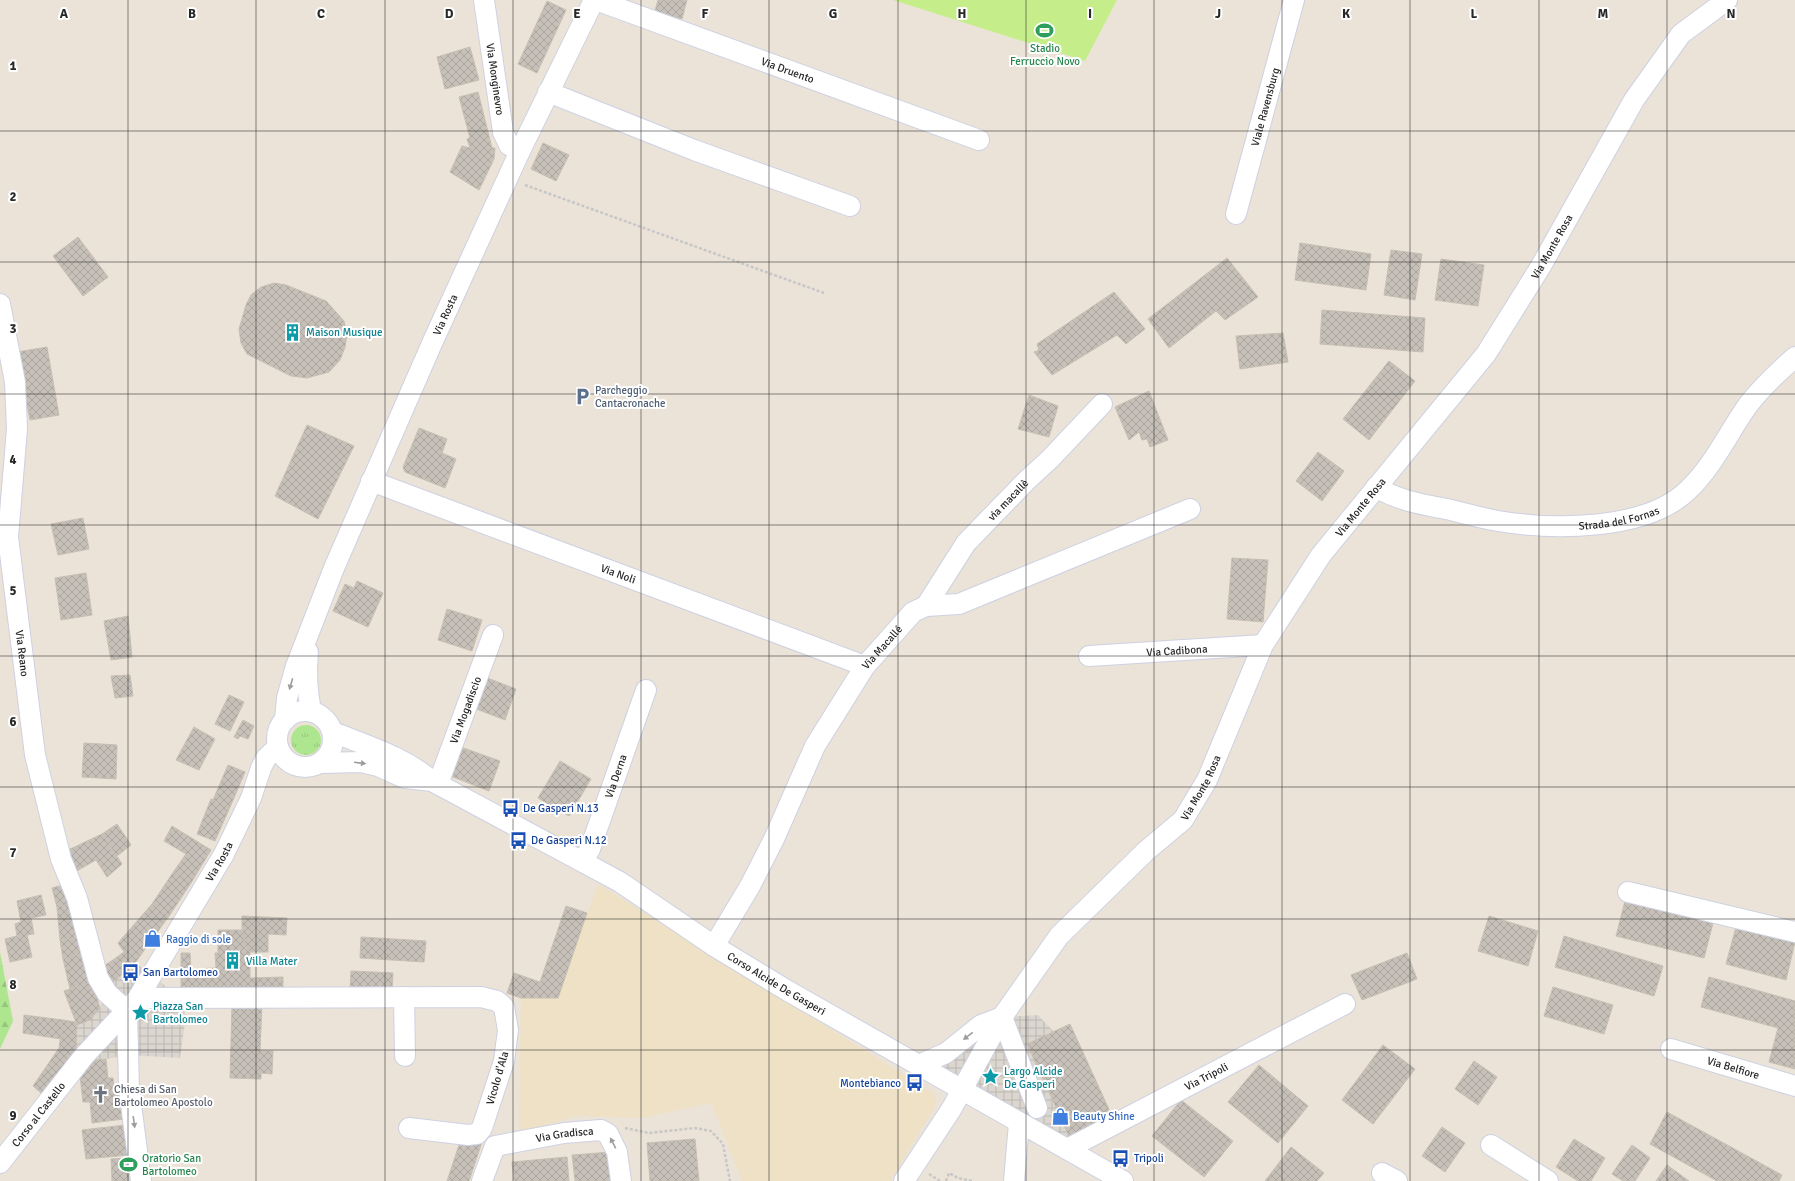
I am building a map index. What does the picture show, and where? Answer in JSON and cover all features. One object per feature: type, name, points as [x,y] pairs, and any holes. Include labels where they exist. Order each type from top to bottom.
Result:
[{"type":"street","name":"Via Monginevro","points":[[484,0],[503,132],[508,145],[520,151]]},
{"type":"street","name":"Via Rosta","points":[[285,720],[287,698],[296,666],[310,634],[334,568],[507,178],[548,92],[595,0]]},
{"type":"street","name":"Via Druento","points":[[595,0],[979,140]]},
{"type":"street","name":"Viale Ravensburg","points":[[1236,214],[1294,0]]},
{"type":"street","name":"Via Monte Rosa","points":[[1002,1017],[1059,936],[1146,851],[1183,820],[1207,780],[1263,646],[1321,555],[1486,354],[1541,266],[1634,100],[1681,34],[1726,0]]},
{"type":"street","points":[[548,92],[694,150],[850,206]]},
{"type":"street","name":"Via Reano","points":[[0,304],[15,382],[16,429],[8,537],[35,755],[61,859],[77,898],[98,978],[107,993],[132,1004]]},
{"type":"street","name":"Strada del Fornas","points":[[1376,487],[1388,494],[1418,503],[1498,521],[1561,525],[1616,522],[1646,516],[1670,505],[1687,491],[1705,472],[1749,404],[1769,380],[1795,357]]},
{"type":"street","name":"via macallè","points":[[926,606],[966,543],[1026,481],[1050,459],[1102,404]]},
{"type":"street","points":[[0,408],[16,429]]},
{"type":"street","name":"Via Noli","points":[[372,481],[865,666]]},
{"type":"street","name":"Via Macallé","points":[[714,946],[750,886],[774,839],[815,746],[865,666],[913,612],[926,606],[959,604],[1190,509]]},
{"type":"street","name":"Via Rosta","points":[[310,634],[306,669],[311,711]]},
{"type":"street","name":"Via Mogadiscio","points":[[435,783],[493,636]]},
{"type":"street","name":"Via Cadibona","points":[[1089,656],[1263,646]]},
{"type":"street","name":"Via Derna","points":[[583,861],[590,849],[646,690]]},
{"type":"street","points":[[301,711],[311,711],[325,718],[333,732],[332,749],[321,763],[304,768],[295,766],[287,761],[278,747],[277,737],[279,728],[292,714],[301,711]]},
{"type":"street","name":"Corso Alcide De Gasperi","points":[[333,732],[403,760],[435,783],[620,882],[714,946],[788,992],[1123,1181]]},
{"type":"street","name":"Via Rosta","points":[[132,1004],[152,974],[224,854],[240,821],[266,758],[278,747]]},
{"type":"street","name":"Corso Alcide De Gasperi","points":[[321,763],[361,762],[378,766],[405,778],[435,783]]},
{"type":"street","points":[[1628,892],[1795,932]]},
{"type":"street","points":[[404,997],[405,1056]]},
{"type":"street","name":"Vicolo d'Ala","points":[[132,1004],[178,998],[481,997],[497,1001],[504,1007],[508,1030],[504,1061],[482,1128],[477,1134],[468,1135],[409,1128]]},
{"type":"street","points":[[132,1004],[128,1055],[129,1088],[141,1181]]},
{"type":"street","name":"Corso al Castello","points":[[0,1163],[76,1066],[132,1004]]},
{"type":"street","name":"Via Tripoli","points":[[1067,1149],[1345,1004]]},
{"type":"street","points":[[919,1065],[946,1053],[981,1025],[1002,1017]]},
{"type":"street","points":[[904,1181],[948,1114],[1002,1017]]},
{"type":"street","points":[[1002,1017],[1037,1108]]},
{"type":"street","name":"Via Belfiore","points":[[1671,1049],[1795,1086]]},
{"type":"street","points":[[1014,1181],[1019,1123]]},
{"type":"street","name":"Via Gradisca","points":[[482,1181],[495,1146],[564,1133],[601,1130],[608,1134],[617,1152],[621,1181]]},
{"type":"street","points":[[1491,1145],[1548,1181]]},
{"type":"path","points":[[507,178],[824,293]]},
{"type":"path","points":[[601,1130],[624,1128],[649,1133],[695,1128],[711,1131],[723,1144],[730,1181]]},
{"type":"path","points":[[946,1181],[949,1174],[958,1178],[972,1181]]},
{"type":"shaded area","points":[[598,884],[933,1093],[936,1097],[935,1107],[890,1181],[742,1181],[711,1103],[642,1118],[576,1116],[519,1133],[521,998],[558,998]]},
{"type":"shaded area","name":"Piazza San Bartolomeo","points":[[135,963],[152,974],[178,998],[186,1016],[180,1058],[128,1055],[106,1059],[79,1068],[75,1064],[77,1025],[90,1020],[100,1008],[111,984]]},
{"type":"shaded area","name":"Largo Alcide De Gasperi","points":[[1038,1015],[1054,1032],[1027,1045],[1069,1136],[1067,1149],[919,1065],[962,1027],[1002,1017]]},
{"type":"green space","name":"Stadio Ferruccio Novo","points":[[893,0],[1117,0],[1085,61]]},
{"type":"green space","points":[[306,725],[317,729],[321,740],[317,751],[306,755],[295,751],[291,740],[295,729]]},
{"type":"green space","points":[[0,952],[13,1021],[0,1049]]},
{"type":"building","points":[[658,0],[687,0],[682,19],[655,11]]},
{"type":"building","points":[[547,1],[566,10],[537,73],[518,64]]},
{"type":"building","points":[[470,47],[479,80],[445,89],[437,57]]},
{"type":"building","points":[[478,92],[492,148],[495,148],[494,159],[479,190],[450,172],[462,146],[470,148],[467,139],[470,138],[459,97]]},
{"type":"building","points":[[543,143],[569,155],[556,181],[531,169]]},
{"type":"building","points":[[78,237],[108,277],[83,296],[53,256]]},
{"type":"building","points":[[1300,243],[1371,254],[1366,290],[1295,280]]},
{"type":"building","points":[[1391,250],[1422,254],[1415,300],[1384,295]]},
{"type":"building","points":[[1227,258],[1258,297],[1225,320],[1216,311],[1169,348],[1148,319]]},
{"type":"building","points":[[1441,259],[1484,265],[1478,306],[1435,300]]},
{"type":"building","name":"Maison Musique","points":[[274,283],[286,285],[326,301],[344,321],[347,334],[345,347],[340,360],[329,372],[307,378],[291,376],[247,354],[241,343],[239,329],[246,305],[251,295],[261,287]]},
{"type":"building","points":[[1114,292],[1145,329],[1126,344],[1117,335],[1052,375],[1034,352],[1039,350],[1037,344]]},
{"type":"building","points":[[1322,310],[1425,318],[1423,352],[1320,344]]},
{"type":"building","points":[[1283,333],[1288,362],[1240,369],[1236,336]]},
{"type":"building","points":[[47,347],[59,415],[30,420],[17,352]]},
{"type":"building","points":[[1389,361],[1415,381],[1369,440],[1343,419]]},
{"type":"building","points":[[1149,391],[1168,440],[1150,447],[1147,439],[1142,440],[1139,432],[1129,440],[1115,407]]},
{"type":"building","points":[[1029,395],[1058,406],[1049,437],[1018,429]]},
{"type":"building","points":[[307,425],[354,446],[318,519],[275,496]]},
{"type":"building","points":[[419,428],[447,439],[442,453],[456,459],[445,488],[405,472],[403,467]]},
{"type":"building","points":[[1318,452],[1344,471],[1322,501],[1296,481]]},
{"type":"building","points":[[83,518],[89,549],[58,555],[51,524]]},
{"type":"building","points":[[1232,558],[1268,560],[1263,622],[1227,619]]},
{"type":"building","points":[[86,573],[92,615],[61,620],[55,578]]},
{"type":"building","points":[[357,581],[383,593],[368,627],[333,611],[345,584],[354,588]]},
{"type":"building","points":[[447,609],[482,620],[472,651],[438,640]]},
{"type":"building","points":[[128,616],[132,657],[111,660],[104,621]]},
{"type":"building","points":[[130,675],[133,696],[115,698],[111,676]]},
{"type":"building","points":[[485,677],[516,689],[505,720],[474,708]]},
{"type":"building","points":[[229,695],[244,702],[230,731],[215,724]]},
{"type":"building","points":[[243,720],[254,726],[248,739],[240,736],[238,739],[234,737]]},
{"type":"building","points":[[194,727],[215,739],[199,770],[176,760]]},
{"type":"building","points":[[84,743],[117,745],[116,779],[82,777]]},
{"type":"building","points":[[458,746],[500,761],[489,791],[448,775]]},
{"type":"building","points":[[560,761],[591,779],[569,816],[538,798]]},
{"type":"building","points":[[228,765],[245,772],[230,807],[213,800]]},
{"type":"building","points":[[211,799],[230,807],[215,841],[197,834]]},
{"type":"building","points":[[117,824],[131,845],[117,856],[102,834]]},
{"type":"building","points":[[172,826],[211,850],[191,883],[174,871],[186,854],[164,841]]},
{"type":"building","points":[[102,834],[122,864],[107,877],[96,860],[73,873],[64,852]]},
{"type":"building","points":[[174,871],[191,883],[169,916],[152,904]]},
{"type":"building","points":[[67,884],[72,903],[57,907],[52,888]]},
{"type":"building","points":[[41,895],[46,915],[31,918],[34,934],[27,935],[32,957],[10,962],[5,939],[17,936],[15,924],[21,922],[17,901]]},
{"type":"building","points":[[1625,901],[1713,923],[1704,958],[1616,936]]},
{"type":"building","points":[[72,903],[83,938],[60,940],[57,907]]},
{"type":"building","points":[[152,904],[169,916],[135,963],[111,984],[103,967],[124,952],[118,943]]},
{"type":"building","points":[[566,906],[587,913],[558,998],[521,998],[507,993],[514,973],[540,982]]},
{"type":"building","points":[[242,916],[287,918],[286,935],[268,934],[268,952],[250,952],[245,949],[244,934],[242,930]]},
{"type":"building","points":[[1489,916],[1538,931],[1528,966],[1478,951]]},
{"type":"building","points":[[1736,927],[1795,942],[1786,980],[1726,964]]},
{"type":"building","name":"Villa Mater","points":[[218,930],[242,930],[244,934],[245,949],[250,952],[250,978],[283,977],[283,991],[181,993],[181,953],[190,953],[191,969],[216,968],[215,953],[218,953]]},
{"type":"building","points":[[1564,936],[1663,966],[1654,996],[1555,967]]},
{"type":"building","points":[[361,937],[426,941],[424,962],[360,958]]},
{"type":"building","points":[[83,938],[84,953],[63,959],[60,940]]},
{"type":"building","points":[[84,953],[92,982],[70,989],[63,959]]},
{"type":"building","points":[[1407,953],[1417,979],[1362,1000],[1351,975]]},
{"type":"building","points":[[351,971],[393,973],[392,992],[350,990]]},
{"type":"building","points":[[1709,977],[1795,1001],[1795,1069],[1769,1062],[1778,1028],[1701,1007]]},
{"type":"building","points":[[92,982],[100,1008],[90,1020],[77,1025],[64,991]]},
{"type":"building","points":[[1553,987],[1613,1005],[1604,1034],[1544,1016]]},
{"type":"building","points":[[232,1004],[262,1005],[260,1051],[273,1051],[272,1074],[261,1073],[261,1079],[230,1078]]},
{"type":"building","points":[[24,1015],[63,1020],[61,1039],[23,1033]]},
{"type":"building","points":[[63,1020],[75,1022],[77,1025],[75,1064],[47,1098],[33,1086],[59,1048]]},
{"type":"building","points":[[1070,1024],[1112,1116],[1069,1136],[1027,1044]]},
{"type":"building","points":[[1383,1045],[1415,1069],[1373,1124],[1342,1100]]},
{"type":"building","name":"Chiesa di San Bartolomeo Apostolo","points":[[106,1059],[108,1078],[113,1078],[114,1088],[120,1087],[124,1119],[92,1123],[90,1102],[83,1102],[79,1068],[97,1060]]},
{"type":"building","points":[[1474,1061],[1497,1077],[1478,1105],[1455,1089]]},
{"type":"building","points":[[1259,1065],[1308,1106],[1278,1143],[1228,1102]]},
{"type":"building","points":[[1181,1100],[1233,1141],[1204,1177],[1152,1136]]},
{"type":"building","points":[[1667,1112],[1782,1175],[1779,1181],[1717,1181],[1650,1144]]},
{"type":"building","points":[[125,1125],[128,1155],[86,1159],[82,1130]]},
{"type":"building","points":[[1442,1127],[1465,1143],[1445,1172],[1422,1156]]},
{"type":"building","points":[[461,1139],[482,1142],[469,1181],[447,1181]]},
{"type":"building","points":[[695,1139],[699,1181],[650,1181],[647,1143]]},
{"type":"building","points":[[1574,1139],[1605,1158],[1591,1181],[1578,1181],[1556,1167]]},
{"type":"building","points":[[1632,1145],[1650,1158],[1635,1181],[1623,1181],[1612,1174]]},
{"type":"building","points":[[1291,1147],[1324,1173],[1317,1181],[1265,1181]]},
{"type":"building","points":[[611,1152],[613,1181],[575,1181],[572,1155]]},
{"type":"building","points":[[567,1157],[569,1181],[514,1181],[512,1162]]},
{"type":"building","points":[[128,1158],[129,1181],[112,1181],[111,1159]]},
{"type":"building","points":[[1667,1165],[1689,1181],[1656,1181]]},
{"type":"place","name":"Stadio Ferruccio Novo","points":[[1045,30]]},
{"type":"place","name":"Maison Musique","points":[[293,332]]},
{"type":"place","name":"Parcheggio Cantacronache","points":[[582,396]]},
{"type":"place","name":"De Gasperi N.13","points":[[510,808]]},
{"type":"place","name":"De Gasperi N.12","points":[[518,840]]},
{"type":"place","name":"Raggio di sole","points":[[153,939]]},
{"type":"place","name":"Villa Mater","points":[[233,961]]},
{"type":"place","name":"San Bartolomeo","points":[[130,972]]},
{"type":"place","name":"Piazza San Bartolomeo","points":[[140,1012]]},
{"type":"place","name":"Largo Alcide De Gasperi","points":[[991,1077]]},
{"type":"place","name":"Montebianco","points":[[914,1083]]},
{"type":"place","name":"Chiesa di San Bartolomeo Apostolo","points":[[101,1095]]},
{"type":"place","name":"Beauty Shine","points":[[1060,1116]]},
{"type":"place","name":"Tripoli","points":[[1121,1158]]},
{"type":"place","name":"Oratorio San Bartolomeo","points":[[129,1164]]}]
